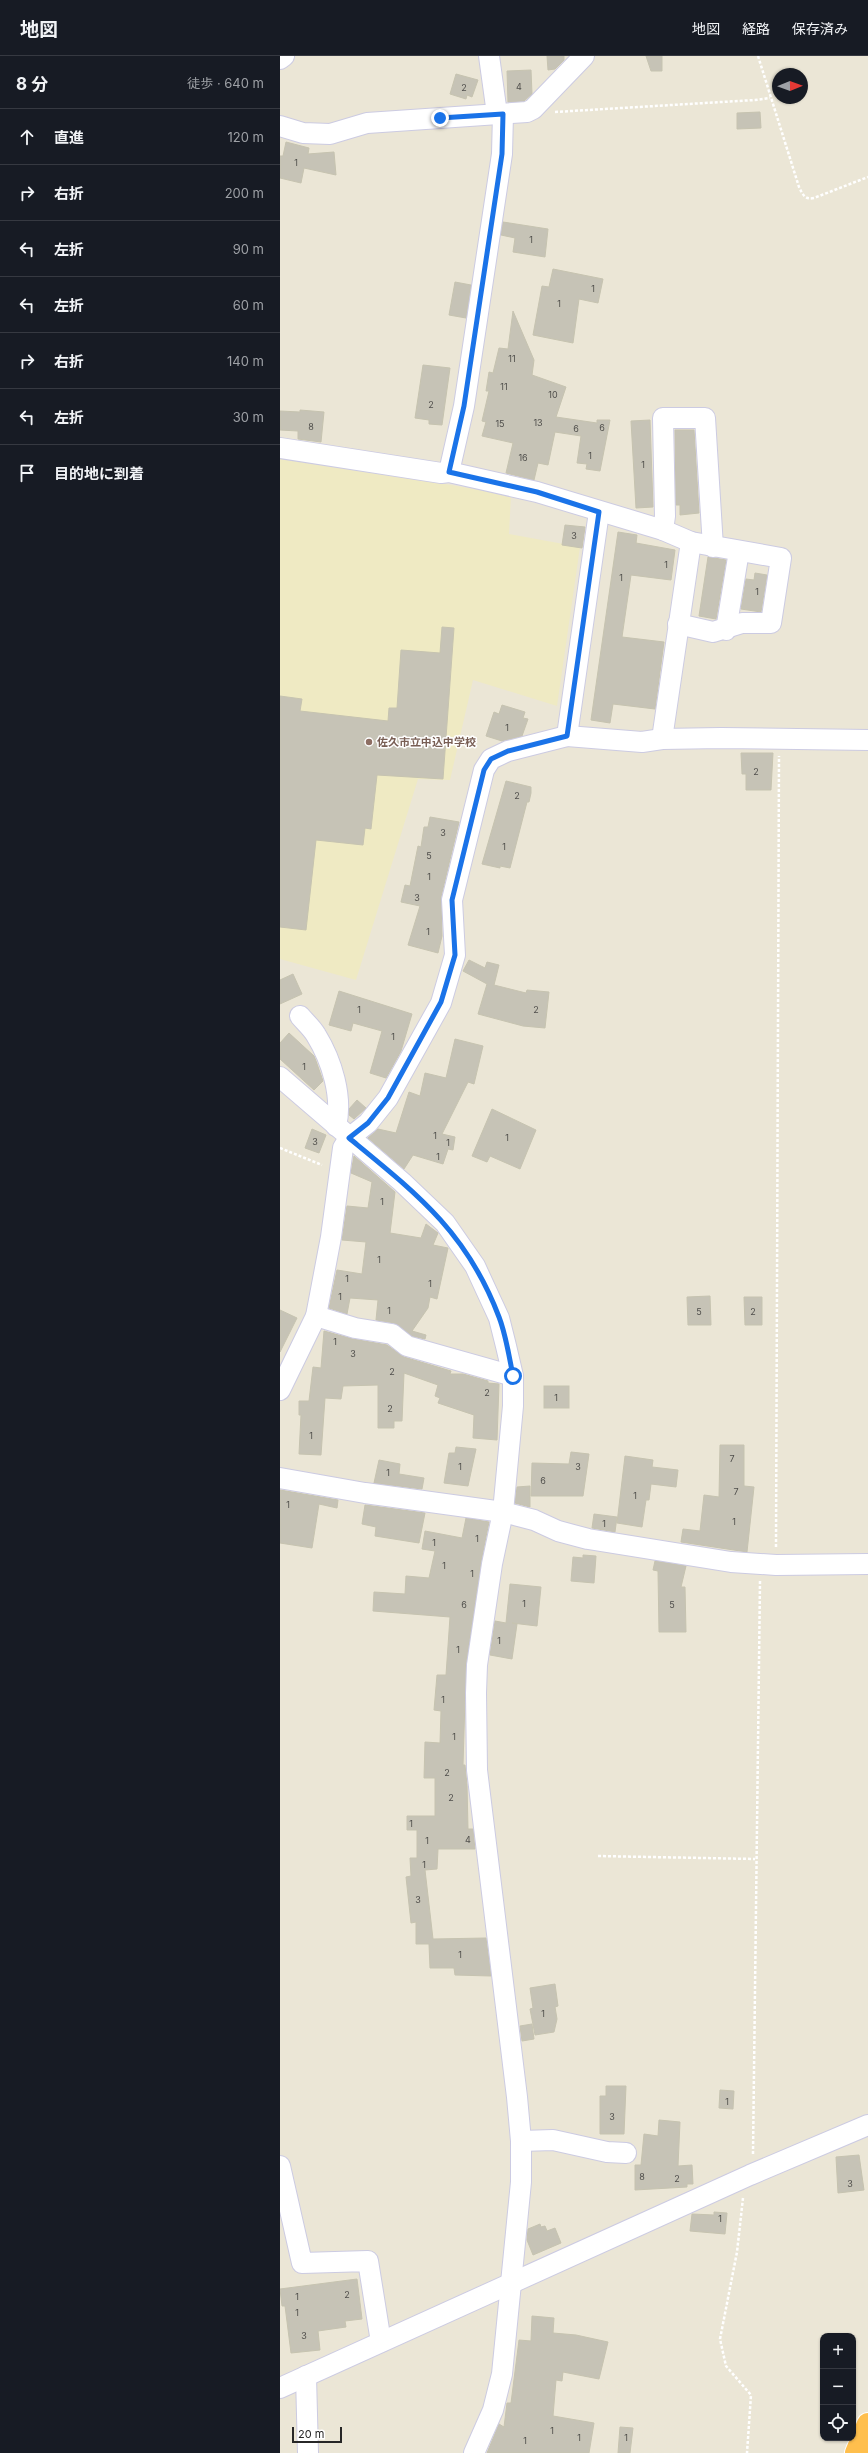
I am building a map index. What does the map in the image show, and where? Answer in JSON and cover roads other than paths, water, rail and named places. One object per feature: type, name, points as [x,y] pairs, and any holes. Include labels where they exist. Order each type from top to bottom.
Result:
[{"type":"highway","points":[[856,2453],[868,2424]]},
{"type":"street","points":[[280,59],[284,56]]},
{"type":"street","points":[[449,472],[457,444],[502,154],[500,114],[489,56]]},
{"type":"street","points":[[280,126],[303,133],[330,134],[367,123],[500,114],[533,110],[584,56]]},
{"type":"street","points":[[663,530],[665,516],[663,418],[705,418],[713,547]]},
{"type":"street","points":[[280,448],[441,473],[449,472],[537,492],[599,512],[663,530],[691,542],[782,558],[771,623],[742,623],[726,630],[713,632],[678,624]]},
{"type":"street","points":[[567,736],[599,512]]},
{"type":"street","points":[[662,739],[691,542]]},
{"type":"street","points":[[726,630],[739,551]]},
{"type":"street","points":[[342,1132],[368,1123],[388,1098],[441,1002],[455,955],[452,900],[484,770],[491,759],[508,751],[567,736],[642,742],[662,739],[868,740]]},
{"type":"street","points":[[280,1390],[316,1316],[336,1206],[339,1170],[343,1148],[338,1091],[316,1034],[300,1016]]},
{"type":"street","points":[[280,1077],[426,1204],[445,1223],[462,1245],[475,1266],[499,1318],[513,1376],[513,1406],[503,1512],[492,1564],[477,1665],[477,1770],[521,2141],[521,2182],[498,2393],[474,2453]]},
{"type":"street","points":[[316,1316],[348,1326],[392,1334],[407,1346],[513,1376]]},
{"type":"street","points":[[280,1478],[365,1493],[503,1512],[534,1520],[558,1532],[588,1539],[768,1565],[868,1564]]},
{"type":"street","points":[[280,2388],[750,2175],[868,2125]]},
{"type":"street","points":[[521,2141],[553,2140],[607,2152],[626,2153]]},
{"type":"street","points":[[280,2166],[302,2263],[368,2261],[381,2342]]},
{"type":"street","points":[[306,2376],[308,2453]]},
{"type":"place","name":"佐久市立中込中学校","points":[[369,742]]}]
